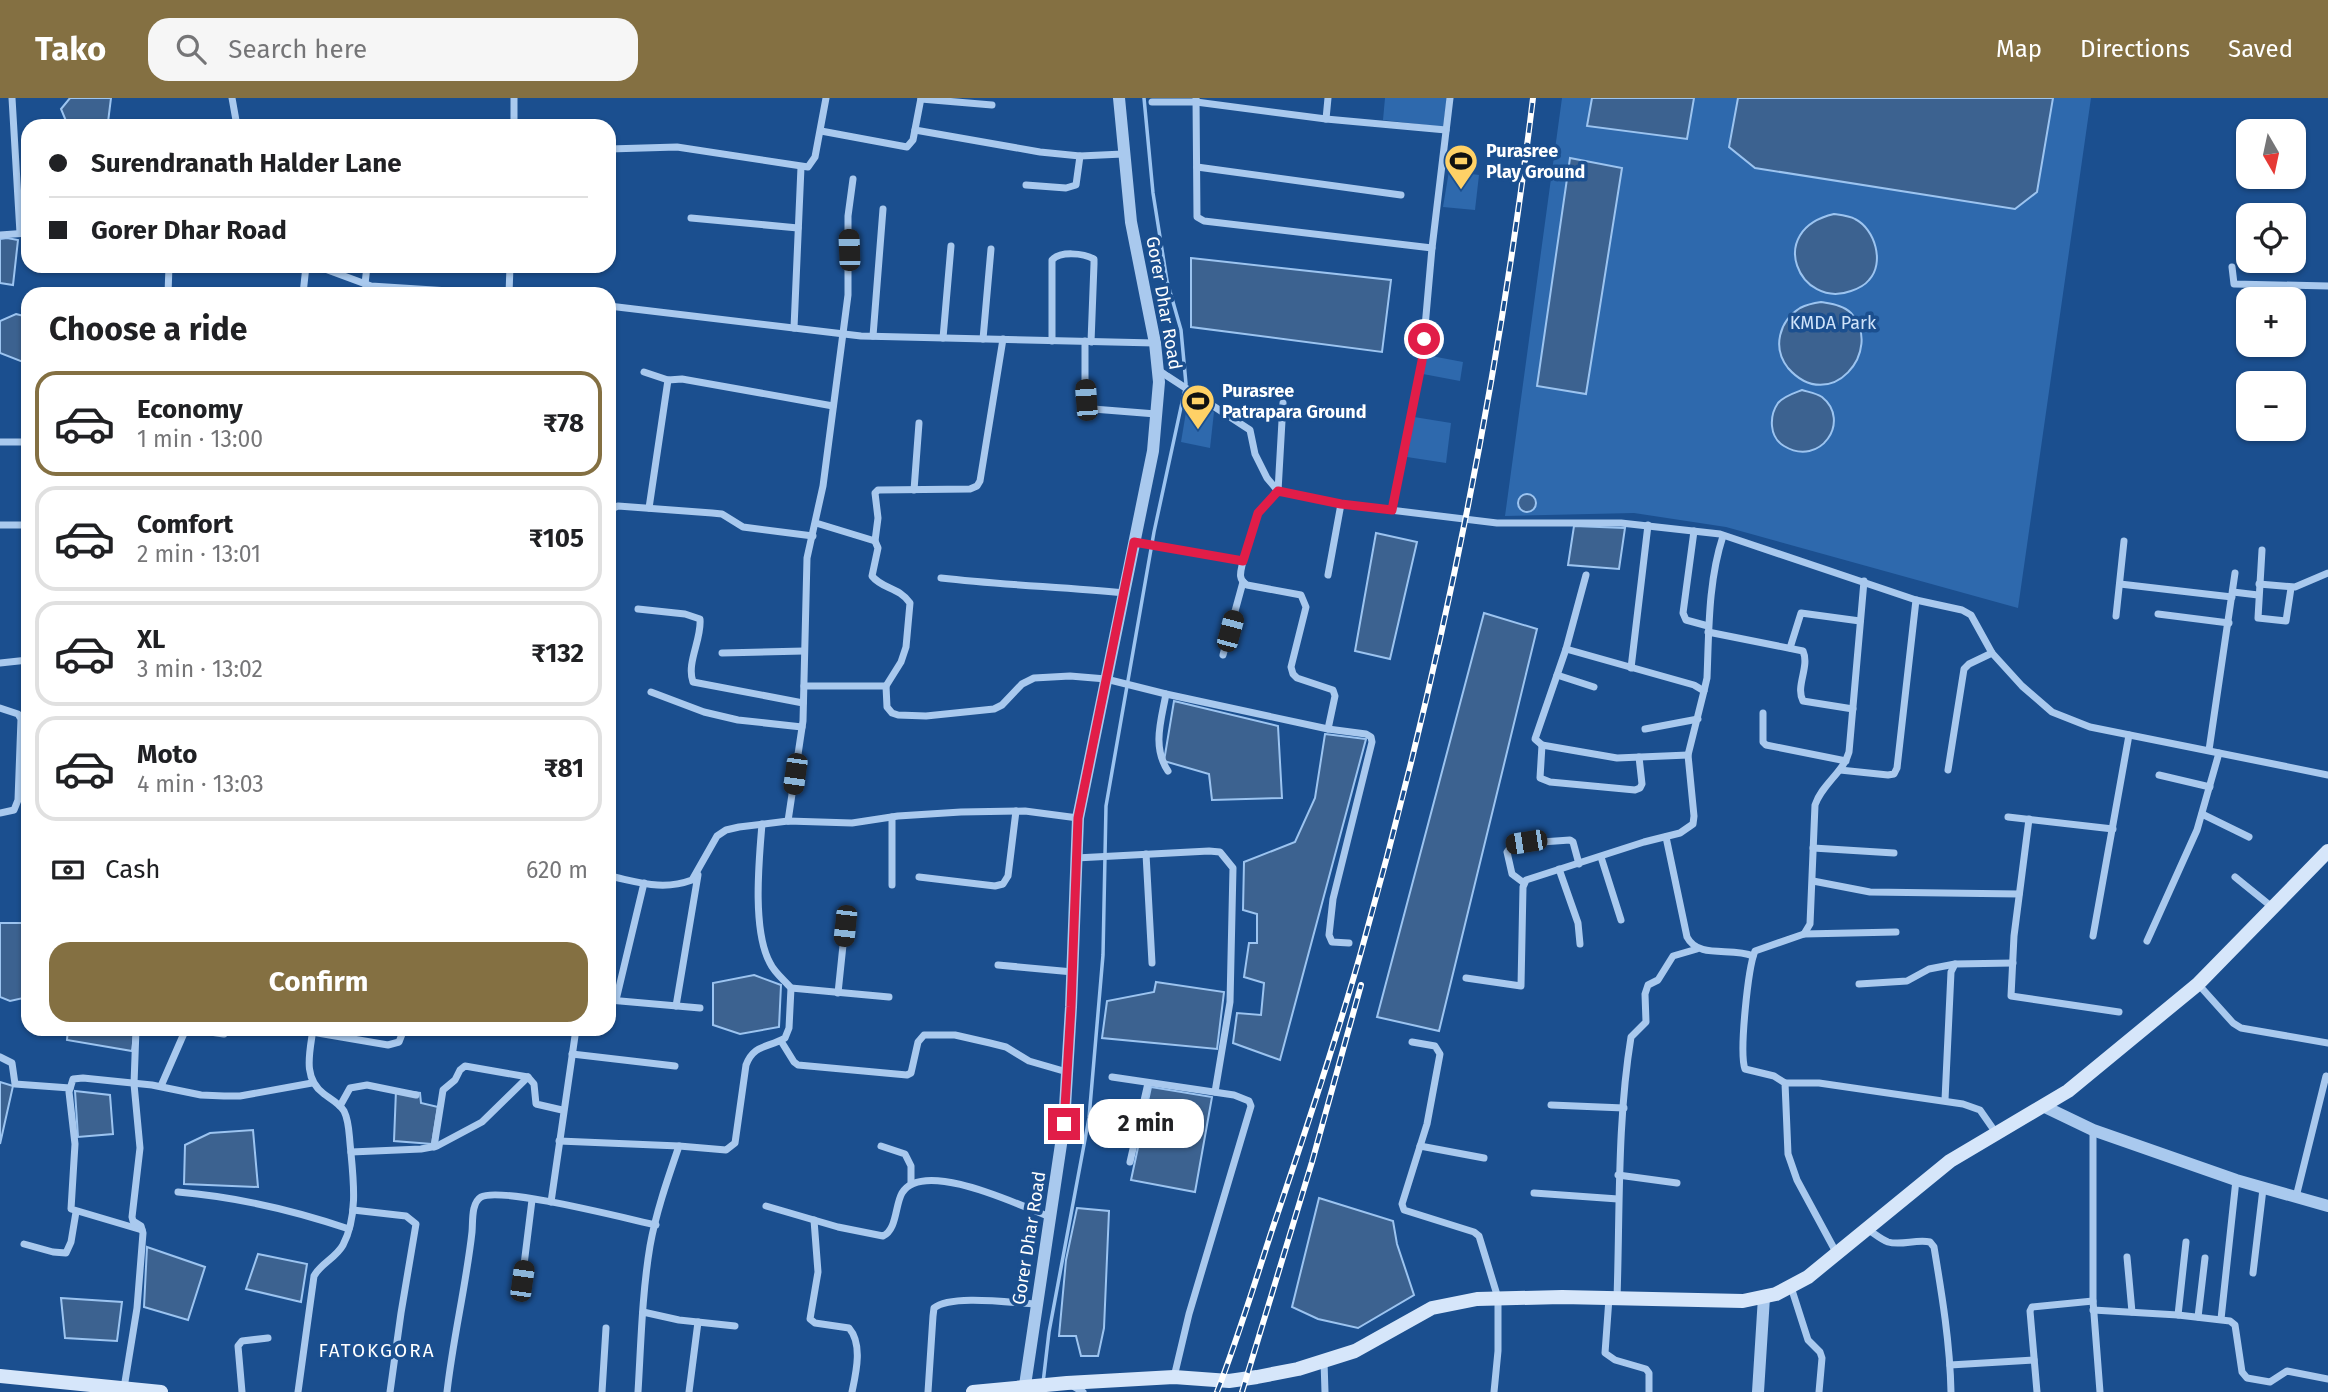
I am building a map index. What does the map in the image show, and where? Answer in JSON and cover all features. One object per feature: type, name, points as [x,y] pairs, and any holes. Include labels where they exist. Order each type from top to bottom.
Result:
[{"type":"main road","points":[[973,1392],[1174,1377],[1229,1381],[1298,1369],[1355,1351],[1432,1308],[1477,1299],[1743,1301],[1776,1294],[1791,1287],[1837,1254],[1950,1161],[2068,1091],[2198,984],[2328,850]]},
{"type":"main road","points":[[0,1376],[161,1392]]},
{"type":"street","points":[[12,98],[21,199]]},
{"type":"street","points":[[232,98],[236,119]]},
{"type":"street","points":[[514,98],[514,119]]},
{"type":"street","points":[[616,149],[677,147],[801,167],[813,164],[826,98]]},
{"type":"street","name":"Gorer Dhar Road","points":[[1032,1387],[1037,1304],[1064,1124],[1078,818],[1124,593],[1140,544],[1160,382],[1132,222],[1119,98]]},
{"type":"street","points":[[1326,119],[1328,98]]},
{"type":"street","points":[[1392,510],[1422,361],[1450,98]]},
{"type":"street","points":[[821,131],[906,148],[913,140],[921,99],[992,105]]},
{"type":"street","points":[[1196,100],[1195,207],[1197,216],[1204,221],[1432,248]]},
{"type":"street","points":[[1152,102],[1196,100],[1326,119],[1446,130]]},
{"type":"street","points":[[915,130],[1040,152],[1080,156],[1123,154]]},
{"type":"street","points":[[1026,186],[1066,188],[1076,185],[1080,156]]},
{"type":"street","points":[[794,328],[801,167]]},
{"type":"street","points":[[1197,167],[1401,195]]},
{"type":"street","points":[[788,821],[802,727],[805,580],[816,523],[848,295],[848,216],[853,179]]},
{"type":"street","points":[[873,336],[883,209]]},
{"type":"street","points":[[691,218],[798,228]]},
{"type":"street","points":[[0,235],[21,233]]},
{"type":"street","points":[[943,338],[951,246]]},
{"type":"street","points":[[983,339],[990,249]]},
{"type":"street","points":[[1052,341],[1052,260],[1059,255],[1084,255],[1094,259],[1085,383],[1089,406],[1093,409],[1156,414]]},
{"type":"street","points":[[2232,267],[2234,284],[2328,286]]},
{"type":"street","points":[[334,273],[367,287]]},
{"type":"street","points":[[616,307],[843,334],[1155,343]]},
{"type":"street","points":[[1003,340],[977,486],[970,489],[878,490],[875,493],[878,518],[875,541],[878,548],[872,576],[876,582],[904,594],[910,603],[911,611],[906,648],[886,686],[887,707],[892,713],[908,716],[994,709],[1002,705],[1022,684],[1034,678],[1070,676],[1106,679],[1328,729],[1366,734],[1371,737],[1371,742],[1333,899],[1329,935],[1332,942],[1349,943]]},
{"type":"street","points":[[1158,370],[1250,430],[1255,454],[1267,478],[1278,491],[1341,504],[1497,523],[1621,523],[1723,536],[1916,600],[1962,610],[1971,615],[1992,653],[2022,686],[2052,712],[2090,727],[2328,775]]},
{"type":"street","points":[[644,372],[668,380],[682,379],[833,405]]},
{"type":"street","points":[[649,508],[668,380]]},
{"type":"street","points":[[1283,403],[1278,491],[1258,513],[1240,577],[1247,585],[1301,595],[1304,600],[1306,607],[1291,667],[1297,678],[1333,690],[1335,696],[1328,729]]},
{"type":"street","points":[[914,490],[919,423]]},
{"type":"street","points":[[0,442],[21,442]]},
{"type":"street","points":[[1328,575],[1341,504]]},
{"type":"street","points":[[616,507],[722,514],[743,527],[813,536]]},
{"type":"street","points":[[816,523],[875,541]]},
{"type":"street","points":[[0,525],[21,525]]},
{"type":"street","points":[[1631,668],[1648,525]]},
{"type":"street","points":[[1694,531],[1684,617],[1686,620],[1708,629],[1806,653],[1800,693],[1803,701],[1853,709]]},
{"type":"street","points":[[1524,883],[1559,869],[1680,833],[1693,824],[1688,755],[1707,678],[1708,629],[1717,553],[1723,536]]},
{"type":"street","points":[[2116,616],[2124,541]]},
{"type":"street","points":[[1140,544],[1243,561]]},
{"type":"street","points":[[2262,550],[2258,618],[2285,621],[2291,588]]},
{"type":"street","points":[[2208,750],[2235,573]]},
{"type":"street","points":[[2259,584],[2291,588],[2328,573]]},
{"type":"street","points":[[1586,575],[1566,649],[1535,735],[1537,742],[1617,758],[1688,755]]},
{"type":"street","points":[[941,578],[1124,593]]},
{"type":"street","points":[[1804,934],[1810,924],[1815,805],[1819,793],[1846,761],[1849,752],[1864,581]]},
{"type":"street","points":[[1223,655],[1243,582]]},
{"type":"street","points":[[2120,584],[2258,595]]},
{"type":"street","points":[[1840,769],[1888,775],[1894,774],[1897,768],[1916,600]]},
{"type":"street","points":[[638,609],[685,614],[700,619],[698,646],[691,672],[694,682],[803,702]]},
{"type":"street","points":[[1790,648],[1801,613],[1860,621]]},
{"type":"street","points":[[2158,614],[2229,623]]},
{"type":"street","points":[[1566,649],[1694,685],[1704,691]]},
{"type":"street","points":[[722,653],[804,651]]},
{"type":"street","points":[[1948,770],[1964,669],[1992,653]]},
{"type":"street","points":[[0,663],[21,661]]},
{"type":"street","points":[[1557,675],[1594,687]]},
{"type":"street","points":[[804,686],[886,686]]},
{"type":"street","points":[[651,692],[704,712],[738,720],[802,727]]},
{"type":"street","points":[[1166,694],[1158,736],[1160,757],[1168,771]]},
{"type":"street","points":[[0,708],[18,714],[21,719]]},
{"type":"street","points":[[1763,713],[1763,742],[1766,745],[1846,761]]},
{"type":"street","points":[[1645,729],[1698,719]]},
{"type":"street","points":[[2093,936],[2129,735]]},
{"type":"street","points":[[1542,745],[1540,778],[1550,782],[1636,790],[1642,784],[1639,757]]},
{"type":"street","points":[[2147,941],[2195,836],[2219,753]]},
{"type":"street","points":[[2159,775],[2210,786]]},
{"type":"street","points":[[0,813],[14,810],[21,785]]},
{"type":"street","points":[[919,877],[995,886],[1003,884],[1008,876],[1016,811]]},
{"type":"street","points":[[616,877],[672,887],[692,880],[717,836],[726,830],[762,824],[788,821],[852,823],[892,817],[1016,811],[1078,818]]},
{"type":"street","points":[[2202,814],[2249,837]]},
{"type":"street","points":[[892,817],[892,885]]},
{"type":"street","points":[[2008,817],[2113,830]]},
{"type":"street","points":[[2029,819],[2010,994],[2013,998],[2119,1012]]},
{"type":"street","points":[[762,824],[758,906],[769,963],[791,988],[889,997]]},
{"type":"street","points":[[1666,837],[1687,937],[1697,949]]},
{"type":"street","points":[[1466,978],[1521,986],[1524,883],[1511,871],[1507,852],[1513,844],[1570,840],[1573,842],[1579,864]]},
{"type":"street","points":[[1813,848],[1894,853]]},
{"type":"street","points":[[1076,858],[1209,851],[1220,852],[1233,868],[1229,1011],[1215,1092]]},
{"type":"street","points":[[1146,854],[1152,962]]},
{"type":"street","points":[[1601,857],[1621,920]]},
{"type":"street","points":[[1559,869],[1578,923],[1580,944]]},
{"type":"street","points":[[676,1006],[699,871]]},
{"type":"street","points":[[2235,877],[2273,907]]},
{"type":"street","points":[[1813,881],[1870,892],[2020,894]]},
{"type":"street","points":[[616,985],[644,883]]},
{"type":"street","points":[[838,993],[845,926]]},
{"type":"street","points":[[1896,932],[1804,934],[1755,951],[1742,1061],[1745,1069],[1774,1076],[1785,1083],[1819,1083],[1945,1100],[1980,1110],[1997,1134]]},
{"type":"street","points":[[1649,1392],[1650,1373],[1646,1369],[1615,1360],[1605,1353],[1620,1231],[1618,1175],[1631,1037],[1646,1022],[1646,988],[1662,975],[1673,956],[1697,949],[1738,951],[1753,957]]},
{"type":"street","points":[[1859,984],[1906,981],[1929,969],[1955,964],[2013,963]]},
{"type":"street","points":[[1945,1100],[1951,972],[1955,964]]},
{"type":"street","points":[[998,965],[1073,972]]},
{"type":"street","points":[[2198,984],[2232,1023],[2241,1028],[2328,1043]]},
{"type":"street","points":[[559,1141],[726,1150],[732,1147],[735,1143],[749,1056],[756,1049],[785,1038],[789,1028],[791,988]]},
{"type":"street","points":[[616,1000],[700,1008]]},
{"type":"street","points":[[781,1041],[798,1065],[907,1074],[911,1073],[918,1042],[924,1035],[955,1035],[1006,1047],[1029,1061],[1067,1072]]},
{"type":"street","points":[[124,1388],[136,1308],[142,1230],[132,1217],[141,1148],[134,1084],[136,1036]]},
{"type":"street","points":[[162,1086],[183,1036]]},
{"type":"street","points":[[298,1392],[314,1276],[318,1269],[341,1249],[353,1210],[348,1122],[340,1106],[312,1083],[309,1071],[312,1036]]},
{"type":"street","points":[[340,1036],[388,1045],[399,1042],[401,1036]]},
{"type":"street","points":[[551,1202],[562,1110],[575,1036]]},
{"type":"street","points":[[1412,1042],[1435,1046],[1440,1054],[1432,1102],[1402,1204],[1404,1210],[1474,1232],[1479,1236],[1498,1298],[1498,1351],[1494,1392]]},
{"type":"street","points":[[572,1054],[674,1066]]},
{"type":"street","points":[[0,1057],[12,1063],[15,1084],[70,1088]]},
{"type":"street","points":[[434,1147],[443,1090],[455,1080],[462,1067],[471,1066],[528,1077],[534,1084],[536,1104],[562,1110]]},
{"type":"street","points":[[2296,1198],[2326,1076]]},
{"type":"street","points":[[351,1152],[434,1147],[482,1122],[528,1077]]},
{"type":"street","points":[[1112,1077],[1242,1097],[1249,1101],[1251,1106],[1189,1314],[1174,1377]]},
{"type":"street","points":[[142,1230],[76,1212],[70,1205],[75,1144],[70,1088],[73,1079],[162,1086],[201,1095],[240,1096],[312,1083]]},
{"type":"street","points":[[1130,1162],[1148,1083]]},
{"type":"street","points":[[1785,1083],[1788,1154],[1797,1180],[1837,1254]]},
{"type":"street","points":[[340,1106],[350,1088],[360,1084],[416,1096]]},
{"type":"street","points":[[1551,1105],[1624,1108]]},
{"type":"street","points":[[2043,1107],[2093,1130],[2236,1180],[2328,1206]]},
{"type":"street","points":[[2093,1130],[2093,1301],[2100,1392]]},
{"type":"street","points":[[638,1392],[650,1245],[680,1146]]},
{"type":"street","points":[[881,1146],[905,1154],[911,1166],[911,1183]]},
{"type":"street","points":[[1420,1146],[1484,1157]]},
{"type":"street","points":[[1618,1175],[1677,1183]]},
{"type":"street","points":[[766,1206],[877,1236],[887,1234],[898,1201],[911,1183],[935,1180],[963,1184],[1050,1217]]},
{"type":"street","points":[[2221,1319],[2236,1180]]},
{"type":"street","points":[[2253,1273],[2263,1189]]},
{"type":"street","points":[[178,1192],[226,1196],[294,1212],[349,1229]]},
{"type":"street","points":[[1534,1193],[1618,1199]]},
{"type":"street","points":[[447,1392],[476,1202],[495,1194],[551,1202],[656,1225]]},
{"type":"street","points":[[522,1281],[533,1200]]},
{"type":"street","points":[[353,1210],[406,1216],[416,1224],[390,1392]]},
{"type":"street","points":[[24,1244],[66,1253],[71,1242],[76,1212]]},
{"type":"street","points":[[814,1220],[818,1272],[810,1319],[815,1323],[849,1328],[853,1332],[856,1363],[852,1392]]},
{"type":"street","points":[[1867,1228],[1892,1243],[1922,1240],[1930,1242],[1934,1247],[1950,1365],[1951,1392]]},
{"type":"street","points":[[2178,1315],[2186,1242]]},
{"type":"street","points":[[2127,1257],[2132,1312]]},
{"type":"street","points":[[2198,1317],[2205,1258]]},
{"type":"street","points":[[1791,1287],[1808,1340],[1820,1352],[1822,1358],[1819,1392]]},
{"type":"street","points":[[1758,1392],[1764,1297]]},
{"type":"street","points":[[928,1392],[934,1308],[939,1304],[969,1301],[1037,1304]]},
{"type":"street","points":[[2037,1392],[2030,1311],[2032,1307],[2093,1301]]},
{"type":"street","points":[[2094,1310],[2230,1321],[2235,1325],[2242,1372],[2247,1378],[2270,1382],[2283,1371],[2290,1371],[2328,1379]]},
{"type":"street","points":[[643,1312],[735,1326]]},
{"type":"street","points":[[689,1392],[698,1322]]},
{"type":"street","points":[[602,1392],[606,1328]]},
{"type":"street","points":[[242,1392],[238,1346],[242,1340],[268,1338]]},
{"type":"street","points":[[1950,1365],[2034,1360]]},
{"type":"street","points":[[1324,1361],[1325,1392]]},
{"type":"street","points":[[1067,1383],[1083,1392]]},
{"type":"green space","points":[[1385,98],[1447,98],[1443,127],[1383,120]]},
{"type":"green space","name":"KMDA Park","points":[[1562,98],[2091,98],[2018,608],[1726,527],[1634,513],[1505,516]]},
{"type":"green space","name":"Purasree Play Ground","points":[[1449,171],[1479,175],[1475,210],[1443,207]]},
{"type":"green space","points":[[1426,355],[1463,362],[1460,381],[1423,374]]},
{"type":"green space","name":"Purasree Patrapara Ground","points":[[1189,394],[1214,412],[1210,448],[1181,442]]},
{"type":"green space","points":[[1414,417],[1451,423],[1446,463],[1407,457]]},
{"type":"shaded area","points":[[70,98],[111,98],[108,119],[65,119],[61,109]]},
{"type":"shaded area","points":[[1592,98],[1694,98],[1687,139],[1587,126]]},
{"type":"shaded area","points":[[1738,98],[2053,98],[2037,192],[2015,209],[1755,168],[1729,147]]},
{"type":"shaded area","points":[[1570,158],[1622,168],[1586,394],[1537,386]]},
{"type":"shaded area","points":[[1834,214],[1851,217],[1862,224],[1872,238],[1877,256],[1874,273],[1865,284],[1851,291],[1833,294],[1817,289],[1805,279],[1797,266],[1795,250],[1800,235],[1813,223]]},
{"type":"shaded area","points":[[0,239],[18,240],[13,285],[0,283]]},
{"type":"shaded area","points":[[1191,258],[1391,280],[1382,352],[1191,327]]},
{"type":"shaded area","points":[[1821,302],[1841,307],[1851,313],[1860,328],[1861,344],[1857,359],[1848,372],[1835,381],[1820,385],[1804,381],[1788,368],[1779,344],[1783,327],[1793,313],[1802,307]]},
{"type":"shaded area","points":[[16,314],[21,315],[21,361],[0,353],[0,321]]},
{"type":"shaded area","points":[[1802,390],[1822,397],[1834,418],[1828,439],[1809,451],[1797,451],[1784,446],[1775,437],[1772,426],[1778,403]]},
{"type":"shaded area","points":[[1523,494],[1531,494],[1536,503],[1534,510],[1523,512],[1518,507],[1518,499]]},
{"type":"shaded area","points":[[1574,526],[1625,528],[1619,569],[1568,565]]},
{"type":"shaded area","points":[[1376,533],[1417,542],[1390,659],[1355,651]]},
{"type":"shaded area","points":[[1484,613],[1537,629],[1439,1031],[1377,1017]]},
{"type":"shaded area","points":[[1174,701],[1278,726],[1282,798],[1212,800],[1209,774],[1164,761]]},
{"type":"shaded area","points":[[1325,734],[1366,739],[1280,1060],[1233,1043],[1237,1013],[1261,1015],[1264,983],[1244,977],[1249,943],[1257,943],[1257,914],[1243,910],[1244,862],[1295,842],[1315,798]]},
{"type":"shaded area","points":[[0,923],[21,923],[21,999],[10,1001],[0,997]]},
{"type":"shaded area","points":[[754,975],[781,985],[779,1027],[740,1034],[713,1025],[713,983]]},
{"type":"shaded area","points":[[1156,982],[1224,992],[1217,1049],[1102,1038],[1107,1001],[1154,992]]},
{"type":"shaded area","points":[[67,1036],[134,1036],[132,1051],[67,1040]]},
{"type":"shaded area","points":[[0,1082],[13,1086],[0,1144]]},
{"type":"shaded area","points":[[1151,1087],[1212,1097],[1195,1192],[1131,1180]]},
{"type":"shaded area","points":[[396,1090],[420,1093],[421,1103],[438,1107],[432,1144],[394,1141]]},
{"type":"shaded area","points":[[75,1091],[110,1095],[113,1134],[78,1137]]},
{"type":"shaded area","points":[[253,1130],[258,1187],[184,1184],[185,1145],[210,1133]]},
{"type":"shaded area","points":[[1319,1198],[1393,1221],[1397,1244],[1414,1295],[1358,1328],[1318,1319],[1292,1307]]},
{"type":"shaded area","points":[[1077,1208],[1109,1211],[1104,1328],[1098,1356],[1081,1356],[1076,1336],[1059,1336],[1066,1260]]},
{"type":"shaded area","points":[[147,1247],[205,1267],[188,1320],[144,1307]]},
{"type":"shaded area","points":[[258,1254],[307,1264],[301,1302],[246,1289]]},
{"type":"shaded area","points":[[61,1298],[122,1302],[117,1341],[65,1338]]},
{"type":"waterway","points":[[1043,1383],[1049,1332],[1089,1118],[1103,955],[1106,806],[1154,532],[1186,384],[1181,330],[1167,281],[1153,193],[1144,98]]},
{"type":"railway","points":[[1217,1392],[1341,1021],[1390,847],[1416,741],[1464,528],[1484,421],[1519,206],[1533,98]]},
{"type":"railway","points":[[1242,1392],[1312,1162],[1361,985]]},
{"type":"place","name":"Purasree Play Ground","points":[[1461,191]]},
{"type":"place","name":"Purasree Patrapara Ground","points":[[1198,431]]},
{"type":"district","name":"FATOKGORA","points":[[377,1350]]},
{"type":"route","points":[[1064,1124],[1078,818],[1134,542],[1243,561],[1258,513],[1278,491],[1341,504],[1392,510],[1424,339]]}]
